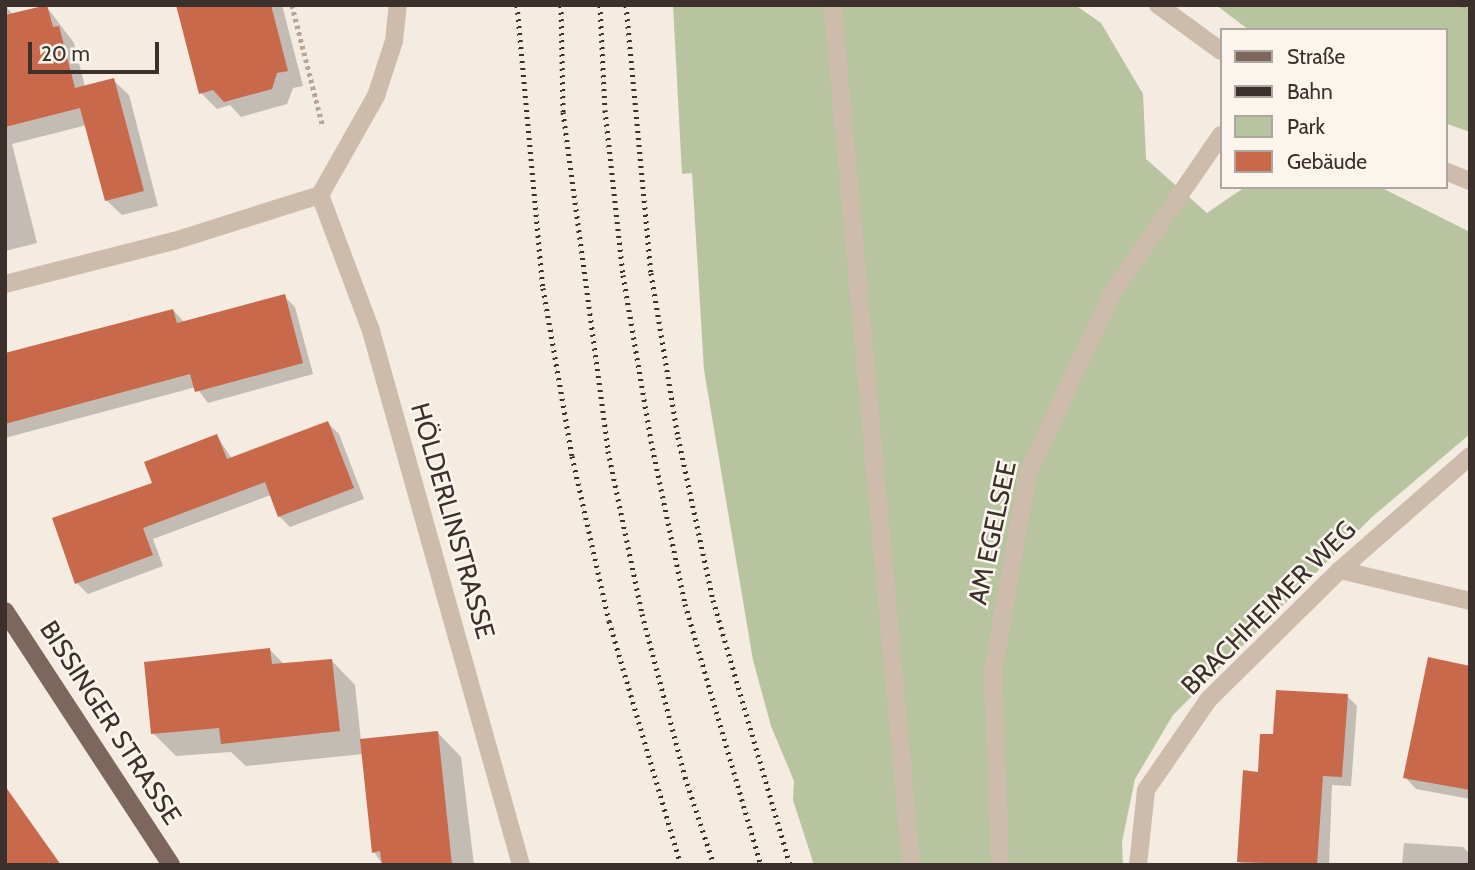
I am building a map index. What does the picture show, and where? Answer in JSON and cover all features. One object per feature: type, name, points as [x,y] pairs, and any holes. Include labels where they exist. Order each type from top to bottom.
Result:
[{"type":"main road","name":"BISSINGER STRASSE","points":[[5,611],[171,865]]},
{"type":"street","points":[[5,284],[174,241],[320,195],[376,96],[394,41],[398,5]]},
{"type":"street","points":[[1158,5],[1220,50]]},
{"type":"street","points":[[833,9],[911,865]]},
{"type":"street","name":"AM EGELSEE","points":[[1000,865],[993,671],[1028,472],[1111,295],[1220,136]]},
{"type":"street","points":[[1447,172],[1470,181]]},
{"type":"street","name":"HÖLDERLINSTRASSE","points":[[320,195],[371,331],[521,865]]},
{"type":"street","name":"BRACHHEIMER WEG","points":[[1138,865],[1146,790],[1208,700],[1340,570],[1470,456]]},
{"type":"street","points":[[1340,570],[1470,601]]},
{"type":"path","points":[[292,5],[323,129],[323,142]]},
{"type":"path","points":[[1463,5],[1470,9]]},
{"type":"green space","points":[[673,5],[1075,5],[1101,23],[1143,94],[1146,159],[1207,213],[1242,189],[1384,189],[1470,232],[1470,434],[1372,517],[1173,715],[1135,779],[1122,842],[1123,865],[814,865],[793,800],[794,781],[771,726],[753,660],[704,370],[692,173],[682,174]]},
{"type":"green space","points":[[1216,5],[1463,5],[1470,9],[1470,132],[1447,124],[1447,28],[1246,28]]},
{"type":"building","points":[[47,5],[53,27],[59,26],[75,88],[114,78],[144,191],[105,201],[80,108],[5,127],[5,15]]},
{"type":"building","points":[[176,5],[271,5],[288,71],[277,73],[272,89],[224,102],[213,90],[199,94]]},
{"type":"building","points":[[285,294],[303,363],[195,392],[190,374],[5,424],[5,353],[173,309],[177,323]]},
{"type":"building","points":[[328,421],[354,488],[278,517],[265,482],[143,528],[153,555],[75,584],[52,518],[152,483],[144,462],[217,434],[227,459]]},
{"type":"building","points":[[270,648],[272,664],[332,659],[340,731],[221,744],[219,728],[151,734],[144,662]]},
{"type":"building","points":[[1428,657],[1470,666],[1470,790],[1403,778]]},
{"type":"building","points":[[1276,690],[1348,694],[1342,777],[1323,776],[1317,865],[1237,862],[1243,770],[1258,772],[1260,734],[1273,734]]},
{"type":"building","points":[[438,731],[452,865],[382,865],[380,851],[372,853],[360,739]]},
{"type":"building","points":[[5,786],[61,865],[5,865]]},
{"type":"railway","points":[[517,5],[543,288],[572,456],[609,621],[681,865]]},
{"type":"railway","points":[[561,5],[563,112],[608,451],[642,614],[685,777],[714,865]]},
{"type":"railway","points":[[600,5],[605,110],[623,275],[651,441],[685,604],[761,865]]},
{"type":"railway","points":[[626,5],[651,273],[678,437],[713,600],[790,865]]}]
